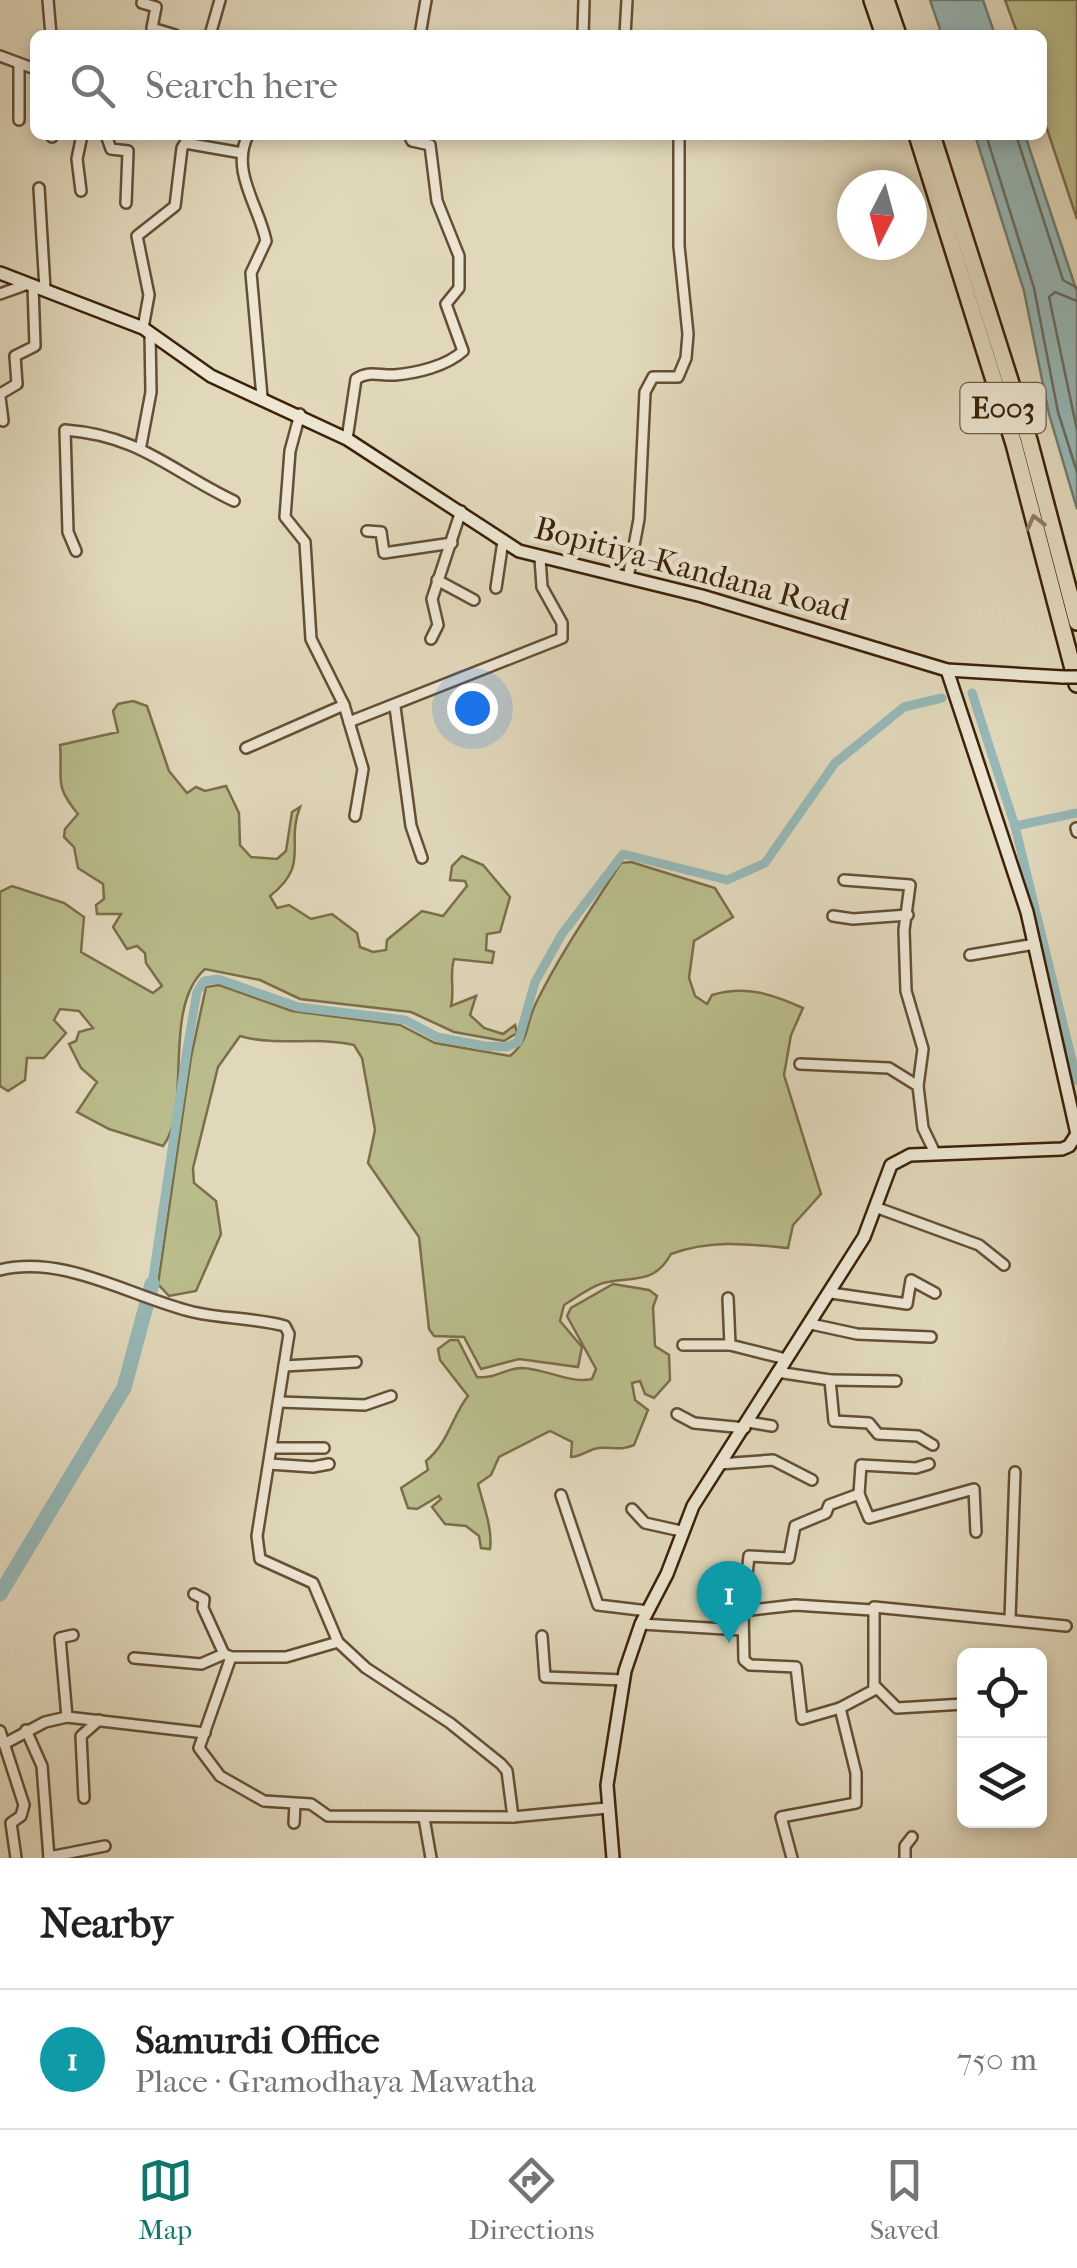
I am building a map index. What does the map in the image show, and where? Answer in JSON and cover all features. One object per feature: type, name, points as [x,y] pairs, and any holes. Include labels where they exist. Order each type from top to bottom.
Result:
[{"type":"highway","points":[[872,0],[882,30]]},
{"type":"highway","points":[[886,0],[896,30]]},
{"type":"highway","name":"E003","points":[[919,140],[1004,409],[1072,679]]},
{"type":"highway","name":"E003","points":[[934,140],[1029,440],[1077,622]]},
{"type":"street","points":[[48,0],[50,30]]},
{"type":"street","points":[[211,30],[220,0]]},
{"type":"street","points":[[421,30],[426,0]]},
{"type":"street","points":[[583,30],[584,0]]},
{"type":"street","points":[[626,30],[627,0]]},
{"type":"street","points":[[142,3],[156,7],[152,28],[159,30]]},
{"type":"street","points":[[0,58],[30,68]]},
{"type":"street","points":[[19,65],[19,120]]},
{"type":"street","points":[[81,140],[77,159],[81,191]]},
{"type":"street","points":[[108,140],[111,149],[128,151],[126,203]]},
{"type":"street","points":[[246,140],[242,170],[266,242],[251,273],[262,397]]},
{"type":"street","points":[[347,439],[356,379],[365,373],[391,376],[453,361],[463,351],[446,304],[458,288],[458,256],[437,201],[430,145],[412,140]]},
{"type":"street","points":[[628,578],[639,519],[645,392],[653,376],[678,376],[686,358],[679,140]]},
{"type":"street","points":[[140,446],[151,392],[149,295],[138,236],[175,206],[185,143],[242,152]]},
{"type":"street","points":[[3,422],[0,395],[17,384],[15,356],[35,346],[39,188]]},
{"type":"street","name":"Bopitiya-Kandana Road","points":[[0,273],[147,331],[210,376],[300,414],[347,439],[503,541],[540,558],[628,578],[947,670],[1072,679]]},
{"type":"street","points":[[0,294],[35,286]]},
{"type":"street","points":[[300,414],[290,452],[284,517],[305,542],[311,639],[344,704],[363,770],[355,816]]},
{"type":"street","points":[[76,551],[68,532],[65,430],[104,433],[140,446],[196,483],[234,501]]},
{"type":"street","points":[[431,639],[438,625],[432,599],[461,511]]},
{"type":"street","points":[[367,531],[380,532],[384,553],[452,544]]},
{"type":"street","points":[[496,588],[503,541]]},
{"type":"street","points":[[349,722],[562,638],[562,622],[542,587],[540,558]]},
{"type":"street","points":[[437,580],[474,600]]},
{"type":"street","points":[[612,1858],[607,1808],[624,1680],[641,1624],[667,1574],[681,1531],[776,1372],[811,1324],[864,1237],[896,1160],[935,1153],[1062,1149],[1074,1141],[1074,1104],[1035,944],[1004,832],[947,670]]},
{"type":"street","points":[[246,748],[344,704]]},
{"type":"street","points":[[395,706],[411,826],[422,858]]},
{"type":"street","points":[[844,880],[910,884],[906,992],[923,1050],[918,1086],[923,1128],[935,1153]]},
{"type":"street","points":[[833,916],[853,920],[908,916]]},
{"type":"street","points":[[970,955],[1035,944]]},
{"type":"street","points":[[800,1064],[890,1068],[918,1086]]},
{"type":"street","points":[[875,1207],[979,1245],[1004,1265]]},
{"type":"street","points":[[0,1270],[24,1264],[49,1266],[149,1299],[233,1320],[285,1326],[289,1334],[256,1536],[260,1559],[312,1583],[338,1642],[366,1668],[450,1722],[508,1771],[513,1817]]},
{"type":"street","points":[[831,1293],[908,1304],[910,1280],[936,1293]]},
{"type":"street","points":[[728,1298],[730,1345]]},
{"type":"street","points":[[811,1324],[857,1334],[931,1337]]},
{"type":"street","points":[[683,1345],[730,1345],[786,1358]]},
{"type":"street","points":[[284,1366],[356,1362]]},
{"type":"street","points":[[776,1372],[830,1380],[896,1381]]},
{"type":"street","points":[[830,1380],[834,1422],[870,1423],[878,1434],[918,1436],[933,1444]]},
{"type":"street","points":[[279,1402],[365,1405],[392,1396]]},
{"type":"street","points":[[676,1414],[694,1423],[772,1426]]},
{"type":"street","points":[[272,1448],[324,1448]]},
{"type":"street","points":[[720,1464],[773,1460],[812,1480]]},
{"type":"street","points":[[270,1464],[330,1464]]},
{"type":"street","points":[[929,1464],[916,1468],[861,1465],[859,1494],[864,1515],[870,1518],[974,1489],[976,1532]]},
{"type":"street","points":[[1010,1619],[1015,1472]]},
{"type":"street","points":[[859,1494],[829,1504],[826,1513],[795,1526],[789,1558],[749,1556],[742,1611],[742,1653],[750,1665],[796,1667],[802,1719],[840,1708],[865,1697],[874,1686],[872,1610]]},
{"type":"street","points":[[562,1495],[598,1605],[648,1611]]},
{"type":"street","points":[[632,1508],[645,1523],[681,1531]]},
{"type":"street","points":[[194,1594],[204,1599],[204,1608],[228,1656],[200,1748],[220,1776],[264,1801],[311,1804],[328,1816],[424,1818],[513,1817],[607,1808]]},
{"type":"street","points":[[742,1611],[795,1605],[872,1610],[880,1605],[1066,1626]]},
{"type":"street","points":[[641,1624],[742,1630]]},
{"type":"street","points":[[68,1717],[60,1638],[72,1635]]},
{"type":"street","points":[[542,1636],[545,1677],[624,1680]]},
{"type":"street","points":[[134,1658],[201,1664],[228,1656],[286,1657],[338,1642]]},
{"type":"street","points":[[874,1686],[897,1708],[957,1704]]},
{"type":"street","points":[[792,1858],[781,1817],[856,1803],[856,1773],[840,1708]]},
{"type":"street","points":[[4,1744],[26,1730],[68,1717],[205,1733]]},
{"type":"street","points":[[84,1798],[82,1736],[99,1720]]},
{"type":"street","points":[[26,1730],[42,1766],[49,1857],[105,1846]]},
{"type":"street","points":[[0,1731],[24,1804],[21,1816],[11,1823],[16,1858]]},
{"type":"street","points":[[0,1772],[11,1766]]},
{"type":"street","points":[[294,1822],[295,1804]]},
{"type":"street","points":[[424,1818],[431,1858]]},
{"type":"street","points":[[905,1858],[905,1846],[912,1837]]},
{"type":"green space","points":[[1005,0],[1077,0],[1077,219],[1047,129],[1047,30],[1016,30]]},
{"type":"green space","points":[[133,701],[147,706],[169,771],[187,793],[196,787],[205,791],[226,786],[239,813],[240,845],[251,857],[277,859],[286,851],[292,812],[300,807],[294,864],[270,896],[277,908],[289,905],[311,919],[332,914],[357,933],[360,947],[373,952],[386,950],[387,940],[422,911],[443,916],[467,886],[465,881],[450,880],[452,866],[462,856],[483,865],[510,897],[500,932],[487,934],[486,950],[494,952],[492,963],[454,959],[451,1006],[476,996],[470,1015],[484,1028],[503,1034],[515,1025],[517,1033],[504,1041],[454,1032],[411,1012],[300,999],[260,980],[205,969],[192,986],[184,1008],[176,1108],[172,1129],[163,1146],[109,1129],[77,1112],[97,1082],[81,1068],[69,1044],[76,1041],[79,1032],[93,1028],[79,1011],[60,1009],[54,1020],[66,1033],[44,1058],[27,1058],[25,1080],[8,1091],[0,1086],[0,892],[12,886],[64,903],[84,917],[81,952],[153,993],[162,986],[146,963],[145,953],[137,946],[127,949],[113,927],[121,914],[97,914],[96,905],[104,899],[103,884],[78,868],[74,847],[64,837],[65,829],[78,814],[62,788],[60,745],[118,732],[113,711],[118,704]]},
{"type":"green space","points":[[631,862],[715,888],[733,917],[694,941],[689,978],[695,996],[707,1004],[712,995],[748,991],[803,1008],[791,1035],[784,1075],[821,1194],[793,1225],[788,1248],[715,1244],[671,1254],[651,1274],[603,1283],[564,1305],[560,1321],[582,1347],[578,1367],[519,1359],[481,1369],[464,1337],[434,1336],[429,1329],[419,1237],[368,1163],[375,1130],[362,1058],[354,1045],[240,1036],[218,1067],[193,1168],[194,1183],[216,1201],[221,1234],[196,1291],[169,1296],[158,1284],[191,1057],[206,987],[219,985],[292,1011],[400,1025],[435,1043],[510,1056],[521,1044],[536,1003],[576,932],[621,863]]},
{"type":"green space","points":[[613,1284],[649,1290],[657,1296],[653,1307],[655,1346],[669,1355],[670,1380],[654,1398],[645,1394],[640,1381],[632,1383],[635,1400],[648,1410],[634,1445],[599,1448],[571,1457],[572,1442],[550,1431],[499,1457],[491,1475],[478,1484],[489,1525],[490,1549],[481,1548],[479,1536],[466,1526],[445,1524],[432,1507],[441,1499],[439,1496],[417,1509],[408,1508],[401,1488],[428,1470],[426,1461],[440,1446],[468,1396],[440,1360],[438,1349],[450,1340],[458,1340],[477,1377],[522,1368],[576,1380],[592,1379],[596,1369],[567,1316],[571,1308]]},
{"type":"water","points":[[930,0],[983,0],[993,30],[940,30]]},
{"type":"water","points":[[977,140],[1027,140],[1077,292],[1077,509],[1049,414],[1024,291]]},
{"type":"waterway","points":[[972,693],[1015,826],[1077,1081]]},
{"type":"waterway","points":[[152,1284],[187,1050],[197,992],[204,981],[218,979],[298,1007],[405,1020],[437,1037],[506,1047],[518,1042],[535,982],[562,934],[623,854],[727,880],[765,863],[835,763],[904,707],[942,698]]},
{"type":"waterway","points":[[1015,826],[1077,813]]},
{"type":"waterway","points":[[0,1594],[124,1388],[152,1284]]},
{"type":"place","name":"Samurdi Office","points":[[729,1643]]}]
